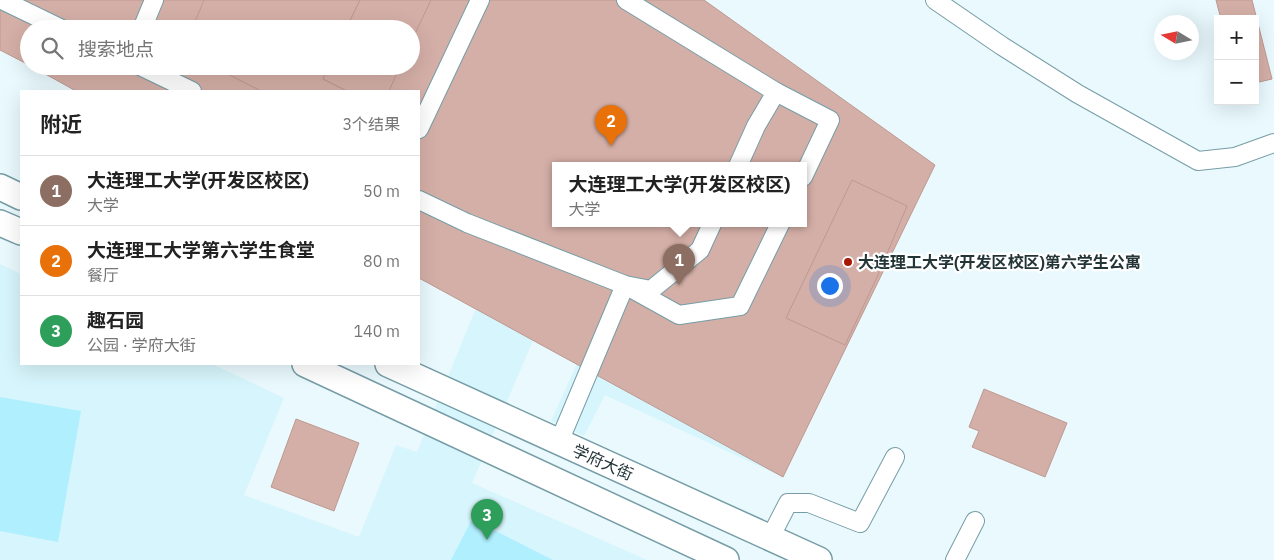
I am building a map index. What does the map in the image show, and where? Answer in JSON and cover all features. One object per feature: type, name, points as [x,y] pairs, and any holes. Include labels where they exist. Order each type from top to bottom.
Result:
[{"type":"main road","points":[[0,187],[20,196]]},
{"type":"main road","points":[[0,223],[20,232]]},
{"type":"main road","points":[[307,365],[726,560]]},
{"type":"main road","name":"学府大街","points":[[390,365],[819,560]]},
{"type":"street","points":[[2,0],[43,20]]},
{"type":"street","points":[[146,20],[154,0]]},
{"type":"street","points":[[420,127],[480,0]]},
{"type":"street","points":[[626,0],[776,92],[830,120],[807,169]]},
{"type":"street","points":[[935,0],[1002,46],[1078,94],[1198,161],[1235,157],[1274,143]]},
{"type":"street","points":[[159,75],[190,90]]},
{"type":"street","points":[[740,162],[756,126],[776,92]]},
{"type":"street","points":[[420,200],[467,223],[625,285],[679,315],[740,306],[779,227]]},
{"type":"street","points":[[625,285],[652,290],[700,250],[711,227]]},
{"type":"street","points":[[559,442],[625,285]]},
{"type":"street","points":[[770,538],[788,503],[809,503],[860,523],[895,457]]},
{"type":"street","points":[[955,560],[975,521]]},
{"type":"shaded area","points":[[656,0],[935,165],[878,275],[783,477],[605,395],[584,436],[551,421],[598,318],[552,296],[472,483],[647,560],[0,560],[0,264],[20,274],[20,365],[214,365],[284,398],[244,495],[359,537],[396,445],[417,452],[495,262],[420,226],[420,90],[128,90],[96,75],[420,75],[420,28]]},
{"type":"shaded area","points":[[0,397],[81,411],[58,542],[0,531]]},
{"type":"shaded area","points":[[472,519],[553,560],[451,560]]},
{"type":"building","points":[[0,0],[704,0],[935,165],[783,477],[420,279],[420,90],[74,90],[47,75],[420,75],[420,20],[20,20],[20,60],[0,50]]},
{"type":"building","points":[[204,0],[360,0],[350,20],[196,20]]},
{"type":"building","points":[[360,0],[431,0],[420,23],[420,20],[350,20]]},
{"type":"building","points":[[1216,0],[1252,0],[1256,15],[1220,15]]},
{"type":"building","points":[[1259,28],[1272,79],[1259,82]]},
{"type":"building","points":[[230,75],[325,75],[323,79],[345,90],[259,90]]},
{"type":"building","points":[[325,75],[396,75],[389,90],[345,90],[323,79]]},
{"type":"building","name":"大连理工大学(开发区校区)第六学生公寓","points":[[852,180],[907,206],[878,275],[845,345],[786,318]]},
{"type":"building","points":[[984,389],[1067,423],[1045,477],[972,447],[979,431],[969,427]]},
{"type":"building","points":[[296,419],[359,443],[334,511],[271,487]]},
{"type":"place","name":"大连理工大学第六学生食堂","points":[[611,146]]},
{"type":"place","name":"大连理工大学(开发区校区)第六学生公寓","points":[[848,262]]},
{"type":"place","name":"大连理工大学(开发区校区)","points":[[679,285]]},
{"type":"place","name":"趣石园","points":[[487,540]]}]
